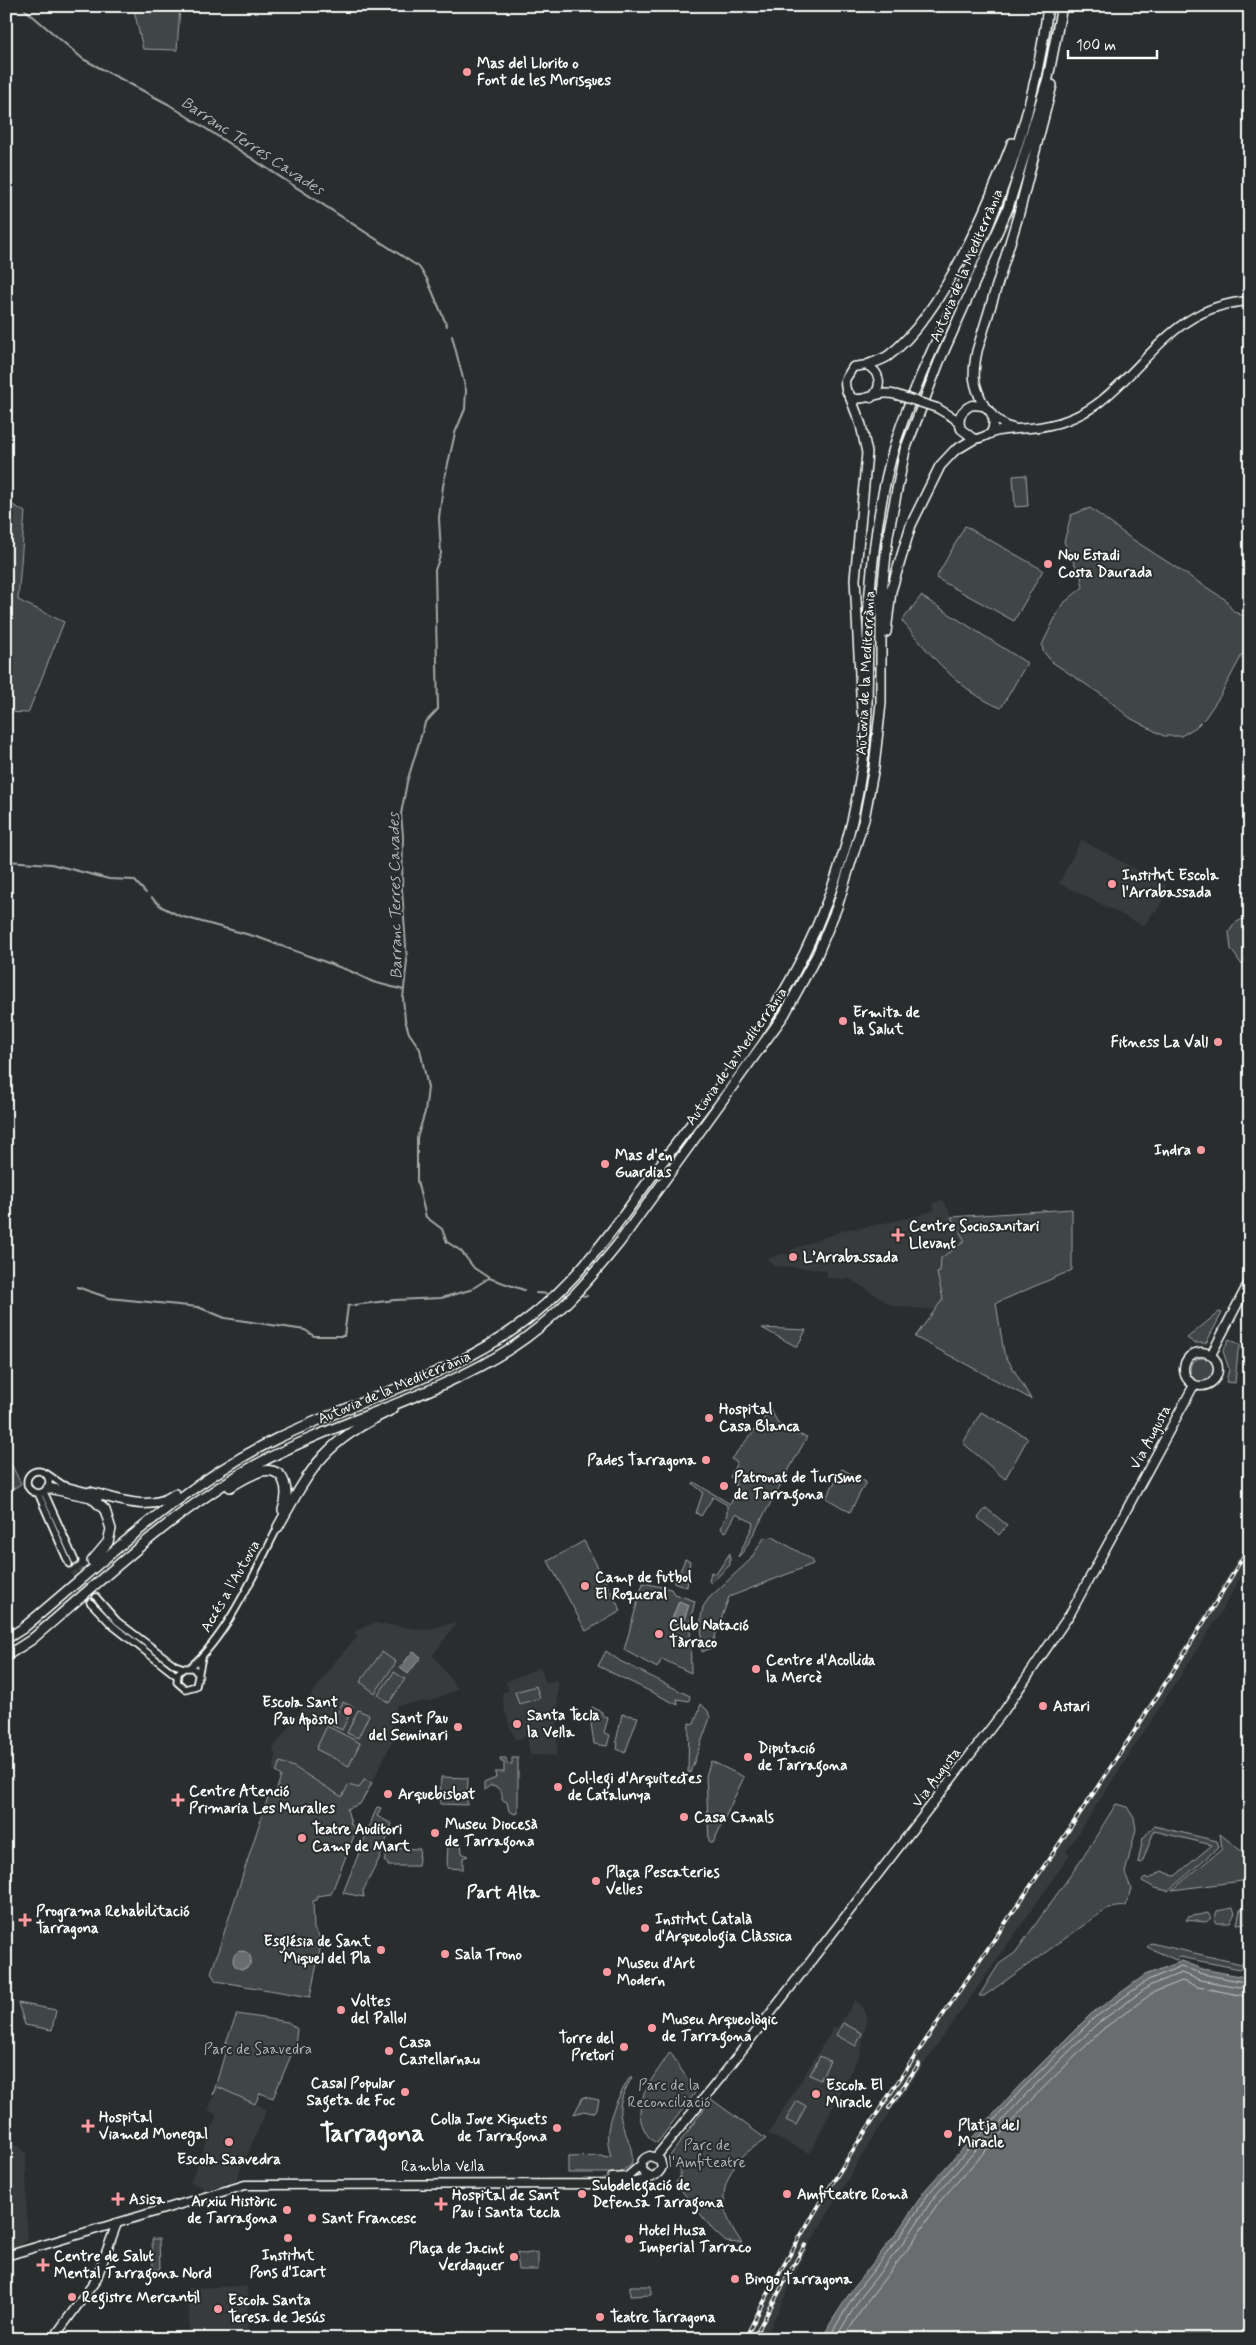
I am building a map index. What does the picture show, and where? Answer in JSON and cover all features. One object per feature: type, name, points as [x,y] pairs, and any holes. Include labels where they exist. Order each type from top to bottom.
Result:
[{"type":"highway","name":"Autovia de la Mediterrània","points":[[6,1640],[22,1629],[127,1538],[165,1508],[215,1473],[302,1427],[468,1357],[504,1337],[552,1299],[575,1276],[619,1221],[774,1009],[808,946],[828,901],[841,860],[862,768],[866,718],[869,603],[885,486],[895,445],[908,408],[998,203],[1018,140],[1045,28],[1048,6]]},
{"type":"highway","name":"Autovia de la Mediterrània","points":[[6,1656],[31,1640],[174,1520],[233,1478],[282,1451],[341,1424],[442,1384],[510,1348],[540,1326],[569,1301],[591,1278],[759,1052],[784,1015],[817,955],[838,907],[864,820],[878,733],[881,670],[881,602],[888,535],[905,450],[939,362],[1008,208],[1030,143],[1060,24],[1062,6]]},
{"type":"highway","points":[[984,406],[976,390],[973,372],[977,351],[1019,213],[1037,145],[1061,37],[1060,24]]},
{"type":"highway","points":[[867,366],[886,357],[906,340],[946,283],[990,200],[1026,108]]},
{"type":"highway","points":[[841,860],[857,767],[862,717],[855,579],[867,453],[861,425],[849,394]]},
{"type":"highway","points":[[881,670],[885,657],[891,591],[911,525],[940,466],[954,451],[974,439]]},
{"type":"highway","points":[[278,1526],[307,1474],[334,1443],[364,1423],[442,1384]]},
{"type":"highway","points":[[174,1520],[247,1478],[268,1470],[281,1476],[288,1490],[278,1526]]},
{"type":"highway","points":[[90,1492],[147,1505],[171,1498],[199,1478],[215,1473]]},
{"type":"highway","points":[[22,1629],[46,1602],[101,1552],[108,1542],[111,1529],[105,1510],[97,1500],[43,1491]]},
{"type":"main road","points":[[897,395],[881,394],[859,400],[849,394],[845,385],[846,375],[854,367],[867,366],[877,373],[888,389],[897,395],[940,410],[959,424],[964,434],[974,439],[991,433],[1047,426],[1085,411],[1106,396],[1148,353],[1179,326],[1207,310],[1226,304],[1250,301]]},
{"type":"main road","points":[[871,398],[878,389],[879,378]]},
{"type":"main road","points":[[959,424],[962,412],[972,405],[984,406],[1006,426],[1020,429]]},
{"type":"main road","points":[[940,410],[966,408]]},
{"type":"main road","points":[[991,433],[994,423],[993,416]]},
{"type":"main road","points":[[1211,1355],[1250,1280]]},
{"type":"main road","points":[[1197,1352],[1211,1355],[1217,1364],[1216,1378],[1205,1386],[1194,1385],[1187,1379],[1184,1372],[1186,1360],[1197,1352]]},
{"type":"main road","name":"Via Augusta","points":[[656,2157],[722,2076],[1004,1711],[1070,1614],[1194,1385]]},
{"type":"main road","points":[[646,2157],[656,2157],[660,2160],[662,2167],[659,2174],[652,2177],[643,2172],[641,2165],[646,2157]]},
{"type":"main road","name":"Rambla Vella","points":[[241,2185],[316,2180],[620,2178],[629,2176],[641,2165]]},
{"type":"main road","name":"Rambla Vella","points":[[241,2185],[624,2184],[652,2177]]},
{"type":"main road","points":[[6,2256],[241,2185],[315,2186],[326,2184]]},
{"type":"main road","points":[[57,2339],[58,2332],[100,2271],[117,2223]]},
{"type":"street","points":[[43,1491],[29,1489],[27,1479],[34,1471],[43,1472],[63,1485],[90,1492]]},
{"type":"street","points":[[43,1472],[49,1477],[43,1491],[69,1564]]},
{"type":"street","points":[[43,1491],[75,1561]]},
{"type":"street","name":"Accés a l'Autovia","points":[[202,1657],[235,1607],[278,1526]]},
{"type":"street","points":[[96,1597],[130,1631],[175,1665],[199,1675]]},
{"type":"street","points":[[90,1602],[113,1626],[177,1676],[179,1685],[189,1689],[196,1686],[202,1657]]},
{"type":"street","points":[[177,1676],[202,1657]]},
{"type":"shaded area","name":"Institut Escola l'Arrabassada","points":[[1081,840],[1166,885],[1165,888],[1168,890],[1156,912],[1154,911],[1144,926],[1059,883]]},
{"type":"shaded area","points":[[943,1200],[965,1241],[941,1258],[940,1272],[937,1273],[943,1299],[937,1310],[893,1306],[850,1279],[827,1278],[827,1271],[817,1269],[774,1266],[767,1259],[782,1254],[790,1255],[791,1250],[847,1229],[861,1228],[917,1216],[934,1210],[933,1203]]},
{"type":"shaded area","points":[[1250,1537],[1250,1561],[1217,1619],[1066,1852],[1070,1855],[871,2140],[808,2247],[765,2339],[742,2339],[786,2256],[867,2124],[1108,1768],[1214,1599]]},
{"type":"shaded area","name":"Escola Sant Pau Apòstol","points":[[457,1622],[433,1655],[458,1689],[430,1701],[397,1705],[389,1736],[393,1740],[372,1783],[364,1780],[360,1788],[348,1785],[342,1798],[294,1767],[280,1763],[276,1772],[273,1770],[276,1756],[273,1750],[275,1746],[337,1659],[358,1636],[355,1631],[374,1623],[426,1630]]},
{"type":"shaded area","points":[[540,1667],[546,1683],[558,1680],[557,1756],[530,1755],[527,1736],[515,1740],[505,1712],[502,1693],[509,1690],[506,1682]]},
{"type":"shaded area","name":"Escola El Miracle","points":[[855,2000],[862,2006],[867,2017],[861,2052],[810,2153],[768,2134],[834,2027],[837,2028]]},
{"type":"shaded area","name":"Escola Saavedra","points":[[218,2087],[267,2109],[236,2181],[202,2191],[203,2187],[190,2183],[217,2115],[208,2111]]},
{"type":"shaded area","points":[[6,2146],[19,2146],[26,2154],[27,2238],[21,2247],[6,2251]]},
{"type":"shaded area","name":"Escola Santa Teresa de Jesús","points":[[247,2286],[248,2330],[189,2332],[189,2288]]},
{"type":"green space","points":[[133,6],[180,6],[177,50],[143,49]]},
{"type":"green space","points":[[1026,475],[1028,506],[1015,507],[1013,476]]},
{"type":"green space","points":[[6,501],[25,512],[18,600],[64,622],[28,713],[6,712]]},
{"type":"green space","points":[[1090,508],[1129,537],[1226,600],[1235,612],[1250,617],[1250,640],[1220,696],[1205,718],[1196,727],[1181,736],[1164,736],[1130,718],[1105,697],[1052,662],[1043,651],[1042,645],[1058,612],[1065,602],[1083,587],[1081,577],[1064,542],[1071,515]]},
{"type":"green space","points":[[965,526],[1043,570],[1014,621],[936,578]]},
{"type":"green space","points":[[921,596],[1027,663],[1001,708],[986,701],[959,682],[935,659],[902,621]]},
{"type":"green space","points":[[1250,915],[1250,951],[1242,965],[1231,949],[1229,932],[1235,923]]},
{"type":"green space","points":[[1072,1209],[1072,1270],[996,1303],[1004,1353],[1031,1399],[915,1337],[943,1299],[937,1273],[940,1272],[941,1258],[965,1241],[951,1217]]},
{"type":"green space","points":[[1219,1312],[1222,1313],[1206,1343],[1194,1343],[1187,1338]]},
{"type":"green space","points":[[762,1328],[806,1330],[797,1347]]},
{"type":"green space","points":[[1229,1339],[1241,1345],[1238,1351],[1235,1383],[1226,1382],[1229,1369],[1223,1351]]},
{"type":"green space","points":[[1202,1358],[1211,1361],[1214,1370],[1211,1379],[1202,1382],[1193,1379],[1190,1370],[1193,1361]]},
{"type":"green space","points":[[769,1407],[782,1430],[807,1437],[744,1551],[738,1557],[753,1525],[752,1522],[736,1514],[726,1532],[721,1529],[727,1514],[727,1505],[713,1497],[701,1516],[696,1513],[703,1492],[693,1484],[694,1482],[730,1504],[739,1488],[735,1485],[736,1480],[730,1477],[737,1462],[731,1459],[764,1419]]},
{"type":"green space","points":[[981,1412],[1028,1438],[1005,1479],[963,1443]]},
{"type":"green space","points":[[6,1453],[21,1484],[6,1493]]},
{"type":"green space","points":[[842,1469],[866,1482],[850,1512],[826,1498]]},
{"type":"green space","points":[[986,1508],[1007,1525],[999,1535],[978,1518]]},
{"type":"green space","points":[[773,1537],[811,1559],[813,1564],[729,1597],[711,1648],[702,1652],[701,1617],[703,1607],[709,1598],[750,1560],[764,1538]]},
{"type":"green space","name":"Camp de futbol El Roqueral","points":[[584,1541],[621,1611],[586,1631],[548,1561]]},
{"type":"green space","points":[[730,1553],[730,1565],[711,1583],[709,1581],[711,1572],[716,1574]]},
{"type":"green space","points":[[685,1559],[690,1561],[687,1587],[673,1582],[677,1579]]},
{"type":"green space","name":"Club Natació Tàrraco","points":[[643,1583],[671,1589],[674,1594],[695,1601],[690,1622],[691,1673],[662,1659],[657,1668],[624,1650]]},
{"type":"green space","points":[[606,1651],[620,1661],[690,1696],[689,1701],[677,1699],[678,1705],[598,1666]]},
{"type":"green space","points":[[382,1652],[396,1662],[375,1693],[360,1682]]},
{"type":"green space","points":[[394,1672],[405,1679],[389,1703],[378,1695]]},
{"type":"green space","points":[[536,1686],[540,1698],[519,1704],[515,1692]]},
{"type":"green space","points":[[343,1702],[353,1707],[342,1730],[331,1725]]},
{"type":"green space","points":[[701,1704],[708,1711],[710,1718],[690,1773],[688,1772],[689,1723],[694,1724]]},
{"type":"green space","points":[[592,1707],[602,1712],[602,1716],[608,1718],[604,1733],[610,1735],[607,1746],[594,1744],[590,1716]]},
{"type":"green space","points":[[358,1710],[369,1715],[358,1738],[347,1733]]},
{"type":"green space","points":[[622,1714],[638,1717],[625,1753],[617,1749],[618,1743],[616,1742]]},
{"type":"green space","points":[[327,1726],[360,1743],[349,1766],[316,1749]]},
{"type":"green space","points":[[500,1758],[506,1758],[507,1764],[512,1764],[512,1758],[518,1758],[518,1813],[515,1814],[509,1811],[507,1802],[502,1800],[499,1789],[491,1786],[484,1791],[484,1783],[496,1778],[495,1772],[504,1772],[504,1762],[501,1762]]},
{"type":"green space","points":[[711,1761],[744,1777],[713,1843],[709,1841],[706,1776]]},
{"type":"green space","points":[[280,1762],[294,1767],[342,1797],[348,1785],[359,1788],[364,1780],[372,1783],[360,1804],[347,1809],[351,1824],[356,1831],[331,1894],[317,1896],[317,1900],[313,1901],[314,1929],[322,1940],[310,1997],[216,1981],[211,1973],[269,1794],[275,1795],[281,1776],[276,1772]]},
{"type":"green space","points":[[441,1777],[468,1778],[467,1805],[440,1804]]},
{"type":"green space","points":[[1116,1804],[1127,1807],[1134,1818],[1136,1829],[1125,1873],[1131,1888],[1126,1906],[1108,1908],[984,1996],[979,1996],[999,1964],[1015,1953],[1082,1859]]},
{"type":"green space","points":[[377,1807],[381,1808],[377,1816],[392,1824],[380,1857],[363,1891],[364,1897],[343,1893]]},
{"type":"green space","points":[[1154,1826],[1217,1841],[1219,1847],[1168,1891],[1155,1888],[1142,1881],[1145,1877],[1149,1879],[1162,1871],[1175,1876],[1212,1845],[1154,1831],[1142,1863],[1138,1862],[1143,1838]]},
{"type":"green space","points":[[1220,1834],[1250,1858],[1250,1880],[1172,1890],[1222,1849]]},
{"type":"green space","points":[[448,1841],[461,1842],[462,1853],[468,1856],[463,1858],[463,1869],[447,1868]]},
{"type":"green space","points":[[390,1848],[420,1849],[418,1866],[388,1866],[384,1861]]},
{"type":"green space","points":[[1233,1908],[1235,1913],[1230,1923],[1216,1923],[1214,1920],[1217,1911]]},
{"type":"green space","points":[[1246,1908],[1250,1912],[1247,1923],[1237,1924],[1240,1910]]},
{"type":"green space","points":[[1208,1913],[1211,1918],[1206,1922],[1186,1920],[1188,1917]]},
{"type":"green space","points":[[1151,1943],[1250,1966],[1250,1971],[1180,1957],[1176,1960],[1147,1947]]},
{"type":"green space","points":[[18,2003],[56,2010],[52,2030],[25,2025]]},
{"type":"green space","name":"Parc de Saavedra","points":[[237,2014],[288,2022],[297,2029],[295,2046],[273,2098],[260,2093],[255,2104],[218,2087],[213,2095],[225,2053],[226,2042]]},
{"type":"green space","points":[[843,2023],[862,2033],[856,2046],[836,2035]]},
{"type":"green space","name":"Parc de la Reconciliació","points":[[670,2052],[693,2088],[691,2090],[695,2093],[657,2143],[649,2138],[644,2129],[640,2108],[646,2089]]},
{"type":"green space","points":[[820,2056],[830,2061],[820,2080],[810,2075]]},
{"type":"green space","points":[[630,2077],[632,2077],[623,2095],[620,2114],[632,2151],[631,2165],[619,2173],[568,2173],[568,2157],[602,2156],[607,2158],[611,2156],[608,2136],[611,2116],[619,2096]]},
{"type":"green space","points":[[583,2097],[599,2100],[597,2109],[592,2113],[584,2111],[574,2114]]},
{"type":"green space","name":"Parc de l'Amfiteatre","points":[[711,2099],[766,2139],[738,2161],[731,2172],[724,2193],[726,2213],[742,2243],[726,2242],[714,2231],[677,2185],[676,2182],[680,2176],[680,2169],[675,2160],[670,2156]]},
{"type":"green space","points":[[797,2101],[806,2106],[796,2125],[786,2120]]},
{"type":"green space","points":[[152,2239],[159,2239],[160,2268],[157,2270],[153,2268]]},
{"type":"green space","points":[[517,2252],[524,2254],[538,2252],[538,2270],[518,2270]]},
{"type":"green space","points":[[630,2286],[651,2286],[651,2295],[630,2296]]},
{"type":"water","points":[[679,1601],[689,1605],[682,1626],[671,1622]]},
{"type":"water","points":[[413,1651],[421,1657],[408,1674],[400,1668]]},
{"type":"water","points":[[238,1951],[246,1951],[251,1956],[249,1967],[238,1969],[233,1964],[233,1956]]},
{"type":"water","points":[[1182,1961],[1203,1969],[1250,1978],[1250,2339],[822,2339],[853,2288],[895,2235],[926,2189],[1019,2086],[1091,2014],[1145,1975]]},
{"type":"waterway","name":"Barranc Terres Cavades","points":[[21,6],[83,59],[168,104],[419,267],[427,279],[447,326]]},
{"type":"waterway","name":"Barranc Terres Cavades","points":[[452,336],[466,390],[465,409],[455,433],[443,486],[439,518],[441,554],[435,570],[438,709],[425,723],[407,782],[401,814],[403,836],[402,889],[407,961],[403,998],[405,1020],[409,1033],[420,1049],[428,1088],[425,1112],[417,1138],[417,1181],[426,1217],[442,1229],[447,1242],[461,1251],[474,1268],[489,1278],[524,1290]]},
{"type":"waterway","points":[[6,861],[51,864],[109,879],[134,880],[146,893]]},
{"type":"waterway","points":[[152,898],[162,907],[180,916],[257,937],[350,971],[373,982],[404,990]]},
{"type":"waterway","points":[[354,1305],[395,1300],[441,1298],[470,1290],[489,1278]]},
{"type":"waterway","points":[[77,1287],[109,1298],[198,1307],[225,1318],[305,1330],[314,1336],[344,1336],[348,1306],[351,1305]]},
{"type":"waterway","name":"Barranc Terres Cavades","points":[[536,1293],[551,1294]]},
{"type":"waterway","name":"Barranc Terres Cavades","points":[[560,1294],[571,1295]]},
{"type":"waterway","name":"Barranc Terres Cavades","points":[[578,1295],[587,1296]]},
{"type":"tunnel","points":[[75,1561],[96,1597]]},
{"type":"tunnel","points":[[69,1564],[90,1602]]},
{"type":"railway","points":[[745,2339],[796,2243],[853,2150],[1116,1760],[1250,1545]]},
{"type":"railway","points":[[889,2108],[919,2064]]},
{"type":"railway","points":[[753,2339],[805,2245]]},
{"type":"place","name":"Mas del Llorito o Font de les Morisques","points":[[467,72]]},
{"type":"place","name":"Nou Estadi Costa Daurada","points":[[1048,564]]},
{"type":"place","name":"Institut Escola l'Arrabassada","points":[[1112,884]]},
{"type":"place","name":"Ermita de la Salut","points":[[843,1021]]},
{"type":"place","name":"Fitness La Vall","points":[[1218,1042]]},
{"type":"place","name":"Indra","points":[[1201,1150]]},
{"type":"place","name":"Mas d'en Guardias","points":[[605,1164]]},
{"type":"place","name":"Centre Sociosanitari Llevant","points":[[898,1235]]},
{"type":"place","name":"L’Arrabassada","points":[[793,1257]]},
{"type":"place","name":"Hospital Casa Blanca","points":[[709,1418]]},
{"type":"place","name":"Pades Tarragona","points":[[706,1460]]},
{"type":"place","name":"Patronat de Turisme de Tarragona","points":[[724,1486]]},
{"type":"place","name":"Camp de futbol El Roqueral","points":[[585,1586]]},
{"type":"place","name":"Club Natació Tàrraco","points":[[659,1634]]},
{"type":"place","name":"Centre d'Acollida la Mercè","points":[[756,1669]]},
{"type":"place","name":"Astari","points":[[1043,1706]]},
{"type":"place","name":"Escola Sant Pau Apòstol","points":[[348,1711]]},
{"type":"place","name":"Santa Tecla la Vella","points":[[517,1724]]},
{"type":"place","name":"Sant Pau del Seminari","points":[[458,1727]]},
{"type":"place","name":"Diputació de Tarragona","points":[[748,1757]]},
{"type":"place","name":"Col·legi d'Arquitectes de Catalunya","points":[[558,1787]]},
{"type":"place","name":"Arquebisbat","points":[[388,1794]]},
{"type":"place","name":"Centre Atenció Primaria Les Muralles","points":[[178,1800]]},
{"type":"place","name":"Casa Canals","points":[[684,1817]]},
{"type":"place","name":"Museu Diocesà de Tarragona","points":[[435,1833]]},
{"type":"place","name":"Teatre Auditori Camp de Mart","points":[[302,1838]]},
{"type":"place","name":"Plaça Pescateries Velles","points":[[596,1881]]},
{"type":"place","name":"Programa Rehabilitació Tarragona","points":[[25,1920]]},
{"type":"place","name":"Institut Català d'Arqueologia Clàssica","points":[[645,1928]]},
{"type":"place","name":"Església de Sant Miquel del Pla","points":[[381,1950]]},
{"type":"place","name":"Sala Trono","points":[[445,1954]]},
{"type":"place","name":"Museu d'Art Modern","points":[[607,1972]]},
{"type":"place","name":"Voltes del Pallol","points":[[341,2010]]},
{"type":"place","name":"Museu Arqueològic de Tarragona","points":[[652,2028]]},
{"type":"place","name":"Torre del Pretori","points":[[624,2047]]},
{"type":"place","name":"Casa Castellarnau","points":[[389,2051]]},
{"type":"place","name":"Casal Popular Sageta de Foc","points":[[405,2092]]},
{"type":"place","name":"Escola El Miracle","points":[[816,2094]]},
{"type":"place","name":"Hospital Viamed Monegal","points":[[88,2126]]},
{"type":"place","name":"Colla Jove Xiquets de Tarragona","points":[[557,2128]]},
{"type":"place","name":"Platja del Miracle","points":[[948,2134]]},
{"type":"place","name":"Escola Saavedra","points":[[229,2142]]},
{"type":"place","name":"Subdelegació de Defensa Tarragona","points":[[582,2194]]},
{"type":"place","name":"Amfiteatre Romà","points":[[787,2194]]},
{"type":"place","name":"Asisa","points":[[118,2199]]},
{"type":"place","name":"Hospital de Sant Pau i Santa tecla","points":[[441,2204]]},
{"type":"place","name":"Arxiu Històric de Tarragona","points":[[287,2210]]},
{"type":"place","name":"Sant Francesc","points":[[312,2218]]},
{"type":"place","name":"Institut Pons d'Icart","points":[[288,2238]]},
{"type":"place","name":"Hotel Husa Imperial Tarraco","points":[[629,2239]]},
{"type":"place","name":"Plaça de Jacint Verdaguer","points":[[514,2257]]},
{"type":"place","name":"Centre de Salut Mental Tarragona Nord","points":[[43,2265]]},
{"type":"place","name":"Bingo Tarragona","points":[[735,2279]]},
{"type":"place","name":"Registre Mercantil","points":[[72,2297]]},
{"type":"place","name":"Escola Santa Teresa de Jesús","points":[[218,2309]]},
{"type":"place","name":"Teatre Tarragona","points":[[600,2317]]},
{"type":"district","name":"Part Alta","points":[[503,1892]]},
{"type":"district","name":"Tarragona","points":[[372,2132]]}]
